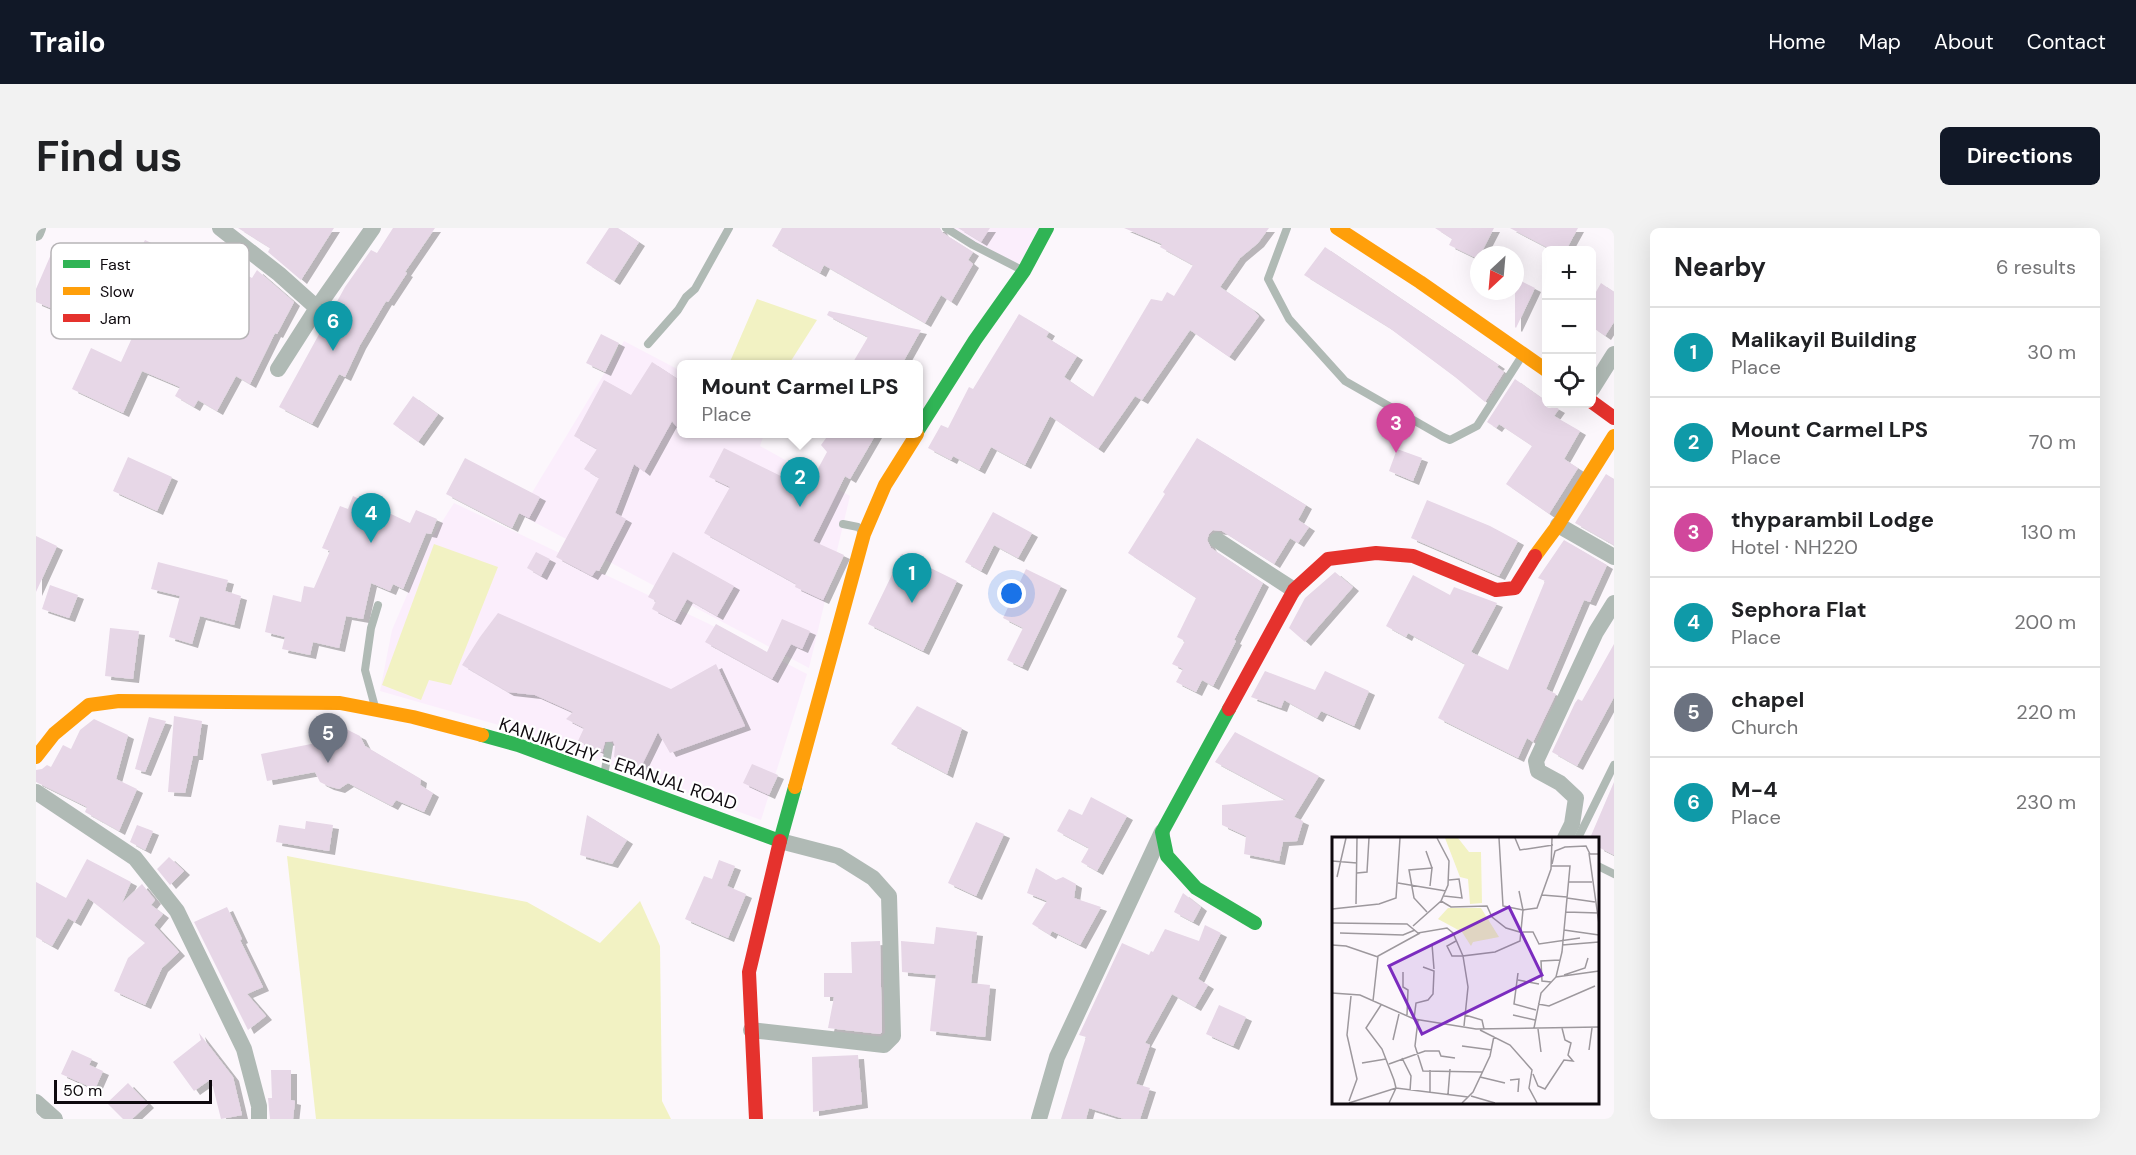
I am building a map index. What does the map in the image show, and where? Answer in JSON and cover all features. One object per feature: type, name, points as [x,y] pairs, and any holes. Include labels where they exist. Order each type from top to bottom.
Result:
[{"type":"main road","points":[[923,424],[975,340],[1024,271],[1047,228]]},
{"type":"main road","points":[[1337,228],[1420,282],[1542,367]]},
{"type":"main road","points":[[1596,405],[1614,418]]},
{"type":"main road","points":[[1254,923],[1196,888],[1167,856],[1162,832],[1294,590],[1328,559],[1376,553],[1413,556],[1496,590],[1515,588],[1614,436]]},
{"type":"main road","points":[[756,1119],[749,972],[780,841],[864,534],[885,485],[914,438]]},
{"type":"main road","name":"KANJIKUZHY - ERANJAL ROAD","points":[[36,757],[54,734],[89,705],[119,701],[340,704],[413,717],[518,745],[780,841]]},
{"type":"street","points":[[36,233],[39,228]]},
{"type":"street","points":[[220,228],[239,243]]},
{"type":"street","points":[[278,369],[317,308],[374,228]]},
{"type":"street","points":[[249,251],[317,308]]},
{"type":"street","points":[[1596,383],[1614,354]]},
{"type":"street","points":[[1558,525],[1614,557]]},
{"type":"street","points":[[1217,540],[1294,590]]},
{"type":"street","points":[[1566,837],[1572,824],[1576,798],[1560,783],[1538,771],[1536,761],[1596,632],[1614,603]]},
{"type":"street","points":[[36,792],[135,858],[177,911],[244,1049],[259,1106],[259,1119]]},
{"type":"street","points":[[1040,1119],[1058,1057],[1162,832]]},
{"type":"street","points":[[751,1030],[884,1045],[893,1036],[889,897],[873,878],[838,856],[780,841]]},
{"type":"street","points":[[36,1102],[55,1119]]},
{"type":"lane","points":[[648,344],[695,289],[729,228]]},
{"type":"lane","points":[[946,228],[973,246],[1024,271]]},
{"type":"lane","points":[[1287,228],[1268,279],[1289,319],[1345,381],[1443,437],[1450,440],[1477,426],[1524,353]]},
{"type":"lane","points":[[843,524],[858,527],[864,534]]},
{"type":"lane","points":[[376,710],[365,670],[371,628],[378,604]]},
{"type":"lane","points":[[604,776],[609,746]]},
{"type":"lane","points":[[1578,837],[1614,765]]},
{"type":"lane","points":[[1599,866],[1614,874]]},
{"type":"shaded area","points":[[949,228],[1039,228],[1020,264],[974,244]]},
{"type":"shaded area","points":[[624,341],[677,369],[677,438],[763,438],[760,446],[850,496],[809,668],[519,514]]},
{"type":"shaded area","points":[[454,503],[707,623],[807,674],[761,820],[523,732],[380,691],[392,630],[431,539]]},
{"type":"green space","points":[[757,299],[817,320],[792,360],[731,360]]},
{"type":"green space","points":[[434,544],[498,567],[451,685],[429,680],[421,700],[382,685]]},
{"type":"green space","points":[[287,856],[527,902],[600,943],[640,901],[660,946],[662,1101],[671,1119],[316,1119]]},
{"type":"building","points":[[238,228],[334,228],[301,280],[268,252],[270,248]]},
{"type":"building","points":[[393,228],[435,228],[388,302],[386,301],[360,345],[345,377],[339,374],[312,424],[279,407],[345,287],[371,250],[377,253]]},
{"type":"building","points":[[609,228],[618,228],[639,242],[614,281],[586,263]]},
{"type":"building","points":[[782,228],[940,228],[943,233],[973,252],[968,260],[973,264],[951,302],[941,295],[925,323],[824,265],[820,273],[772,246]]},
{"type":"building","points":[[958,228],[990,228],[981,242]]},
{"type":"building","points":[[1124,228],[1269,228],[1258,243],[1240,258],[1220,287],[1259,316],[1229,357],[1190,330],[1142,400],[1135,396],[1098,449],[1050,416],[1025,465],[991,447],[979,470],[953,456],[951,460],[928,448],[941,425],[948,428],[969,387],[973,389],[1019,314],[1049,332],[1046,337],[1077,356],[1064,377],[1093,397],[1151,299],[1162,301],[1167,292],[1174,296],[1193,265],[1160,247],[1162,244]]},
{"type":"building","points":[[1435,228],[1494,228],[1485,246],[1470,246],[1470,255],[1449,245],[1452,239]]},
{"type":"building","points":[[1510,228],[1578,228],[1568,246],[1544,246]]},
{"type":"building","points":[[1325,247],[1499,365],[1497,367],[1504,372],[1485,402],[1388,327],[1304,275]]},
{"type":"building","points":[[51,254],[51,308],[36,302],[36,289]]},
{"type":"building","points":[[257,270],[294,302],[277,334],[275,333],[250,384],[236,376],[217,411],[198,400],[194,407],[175,396],[180,387],[142,371],[123,413],[72,389],[91,348],[121,362],[131,339],[249,339],[249,276],[252,278]]},
{"type":"building","points":[[1524,282],[1535,288],[1515,327],[1515,300],[1524,300]]},
{"type":"building","points":[[1601,283],[1614,292],[1614,322],[1605,336],[1596,330],[1596,292]]},
{"type":"building","points":[[829,311],[921,330],[904,360],[854,360],[868,337],[827,315]]},
{"type":"building","points":[[601,334],[619,343],[605,372],[586,363]]},
{"type":"building","points":[[652,362],[677,378],[677,427],[672,421],[644,472],[634,464],[615,513],[626,519],[599,571],[596,570],[592,576],[556,557],[599,478],[584,469],[597,449],[574,436],[604,380],[631,395]]},
{"type":"building","points":[[1515,379],[1542,398],[1542,408],[1559,409],[1554,416],[1580,431],[1564,459],[1578,468],[1549,514],[1506,484],[1532,446],[1499,424],[1496,428],[1487,422]]},
{"type":"building","points":[[413,396],[438,414],[418,442],[393,424]]},
{"type":"building","points":[[826,438],[874,438],[850,479],[845,476],[813,541],[844,555],[823,600],[795,587],[796,584],[704,533],[730,487],[709,477],[724,448],[807,489],[827,452],[821,445]]},
{"type":"building","points":[[1197,438],[1306,505],[1298,520],[1309,527],[1298,543],[1290,538],[1274,564],[1222,531],[1213,530],[1209,534],[1207,540],[1211,548],[1263,583],[1213,686],[1202,680],[1196,692],[1176,682],[1183,669],[1172,664],[1185,641],[1177,637],[1196,598],[1128,553]]},
{"type":"building","points":[[1397,449],[1422,458],[1413,481],[1389,471]]},
{"type":"building","points":[[128,457],[172,477],[157,511],[113,491]]},
{"type":"building","points":[[465,458],[540,497],[529,518],[519,513],[512,528],[446,494]]},
{"type":"building","points":[[1606,474],[1614,479],[1614,545],[1575,523]]},
{"type":"building","points":[[353,496],[410,523],[416,510],[437,519],[431,534],[426,533],[403,589],[393,584],[390,591],[371,583],[363,619],[346,616],[339,648],[313,642],[310,655],[282,649],[285,637],[265,632],[273,595],[301,602],[304,586],[314,588],[330,551],[322,548],[340,506],[348,509]]},
{"type":"building","points":[[1427,500],[1490,526],[1518,541],[1499,576],[1411,538]]},
{"type":"building","points":[[993,512],[1032,533],[1018,558],[994,545],[981,571],[965,562]]},
{"type":"building","points":[[36,536],[57,546],[36,592]]},
{"type":"building","points":[[1564,540],[1607,565],[1590,602],[1584,600],[1546,689],[1556,694],[1533,742],[1527,738],[1518,758],[1438,718],[1465,664],[1408,633],[1406,637],[1386,626],[1413,575],[1450,595],[1454,587],[1497,603],[1471,652],[1508,670],[1545,581],[1538,578]]},
{"type":"building","points":[[536,552],[550,559],[541,576],[527,568]]},
{"type":"building","points":[[673,552],[734,586],[717,616],[687,599],[675,621],[652,609],[656,601],[648,597]]},
{"type":"building","points":[[902,554],[957,581],[923,651],[868,624]]},
{"type":"building","points":[[158,562],[228,580],[225,591],[241,596],[234,625],[200,616],[192,644],[169,637],[180,596],[151,589]]},
{"type":"building","points":[[1026,569],[1061,586],[1022,667],[1007,660],[1023,628],[1003,618]]},
{"type":"building","points":[[1335,572],[1353,587],[1305,642],[1289,628],[1305,598]]},
{"type":"building","points":[[50,585],[78,595],[69,618],[42,609]]},
{"type":"building","points":[[498,613],[671,689],[716,664],[745,726],[670,753],[658,732],[638,773],[620,764],[622,760],[614,757],[613,741],[605,742],[602,752],[578,741],[584,728],[566,719],[573,712],[535,695],[508,692],[462,665]]},
{"type":"building","points":[[782,619],[810,631],[802,649],[791,644],[772,679],[705,642],[716,624],[767,652]]},
{"type":"building","points":[[110,628],[139,631],[133,679],[105,676]]},
{"type":"building","points":[[1614,644],[1614,697],[1577,766],[1552,752],[1575,703],[1578,699],[1582,701]]},
{"type":"building","points":[[1265,671],[1315,690],[1325,671],[1369,691],[1354,726],[1321,711],[1317,718],[1284,700],[1281,708],[1251,697]]},
{"type":"building","points":[[917,706],[962,728],[947,774],[891,744]]},
{"type":"building","points":[[174,716],[202,721],[197,756],[193,756],[185,793],[168,792]]},
{"type":"building","points":[[149,717],[166,721],[145,772],[135,769]]},
{"type":"building","points":[[94,719],[128,735],[116,779],[137,789],[119,831],[85,812],[87,807],[36,782],[36,770],[47,765],[51,767],[63,745],[71,749],[80,730]]},
{"type":"building","points":[[342,727],[360,736],[365,746],[421,779],[420,785],[433,793],[424,812],[396,800],[392,806],[348,783],[339,789],[328,786],[320,782],[315,772],[267,781],[261,754],[321,742],[330,732]]},
{"type":"building","points":[[1235,732],[1319,776],[1294,817],[1303,821],[1297,841],[1283,842],[1279,861],[1244,854],[1246,836],[1222,825],[1222,805],[1286,800],[1215,762]]},
{"type":"building","points":[[752,764],[778,775],[769,795],[743,783]]},
{"type":"building","points":[[1614,782],[1614,855],[1599,848],[1599,837],[1590,837]]},
{"type":"building","points":[[1091,797],[1127,816],[1097,871],[1081,862],[1089,848],[1057,831],[1069,809],[1082,815]]},
{"type":"building","points":[[587,815],[627,840],[612,864],[580,855]]},
{"type":"building","points":[[306,821],[333,825],[329,851],[276,842],[279,825],[305,829]]},
{"type":"building","points":[[976,822],[1004,834],[976,896],[948,883]]},
{"type":"building","points":[[137,825],[153,831],[145,850],[130,842]]},
{"type":"building","points":[[169,857],[184,871],[170,885],[157,869]]},
{"type":"building","points":[[87,859],[131,882],[122,903],[142,884],[155,900],[151,905],[163,914],[154,925],[179,952],[162,968],[145,1005],[114,991],[128,958],[145,943],[88,898],[75,922],[68,918],[52,946],[36,937],[36,882],[66,898]]},
{"type":"building","points":[[719,860],[735,866],[727,886],[746,894],[728,938],[685,919],[704,876],[712,879]]},
{"type":"building","points":[[1036,868],[1056,880],[1063,877],[1076,884],[1074,898],[1101,907],[1080,945],[1052,931],[1050,935],[1032,924],[1047,901],[1027,893]]},
{"type":"building","points":[[1183,893],[1201,907],[1193,922],[1174,912]]},
{"type":"building","points":[[227,907],[263,987],[247,994],[266,1016],[248,1030],[194,922]]},
{"type":"building","points":[[1205,925],[1221,933],[1198,979],[1208,985],[1195,1007],[1172,994],[1145,1043],[1150,1045],[1136,1084],[1150,1088],[1140,1119],[1124,1119],[1089,1108],[1086,1119],[1061,1119],[1086,1037],[1079,1035],[1122,943],[1149,955],[1151,951],[1153,952],[1165,929],[1199,941]]},
{"type":"building","points":[[936,927],[977,932],[971,983],[990,985],[985,1037],[930,1031],[936,975],[902,972],[901,941],[934,944]]},
{"type":"building","points":[[880,941],[882,1032],[880,1034],[828,1028],[834,997],[824,997],[824,973],[852,973],[851,942]]},
{"type":"building","points":[[1219,1005],[1246,1017],[1233,1046],[1206,1034]]},
{"type":"building","points":[[199,1033],[233,1077],[242,1115],[221,1119],[211,1079],[194,1091],[173,1062],[201,1040]]},
{"type":"building","points":[[72,1050],[92,1059],[89,1065],[103,1071],[95,1089],[61,1074]]},
{"type":"building","points":[[858,1055],[862,1104],[813,1112],[812,1057]]},
{"type":"building","points":[[271,1070],[291,1070],[291,1100],[295,1101],[293,1119],[270,1119],[268,1098],[272,1098]]},
{"type":"building","points":[[128,1083],[148,1104],[132,1119],[123,1119],[107,1103]]},
{"type":"traffic: fast","points":[[923,422],[975,340],[1024,271],[1047,228]]},
{"type":"traffic: fast","points":[[1229,709],[1162,832],[1167,856],[1196,888],[1255,923]]},
{"type":"traffic: fast","points":[[482,735],[518,745],[780,841],[795,787]]},
{"type":"traffic: slow","points":[[1337,228],[1420,282],[1542,367]]},
{"type":"traffic: slow","points":[[1535,556],[1558,525],[1614,436]]},
{"type":"traffic: slow","points":[[795,787],[864,534],[885,485],[914,438]]},
{"type":"traffic: slow","points":[[36,757],[54,734],[89,705],[119,701],[340,703],[413,717],[482,735]]},
{"type":"traffic: jam","points":[[1596,405],[1614,418]]},
{"type":"traffic: jam","points":[[1229,709],[1294,590],[1328,559],[1376,553],[1413,556],[1496,590],[1515,588],[1535,556]]},
{"type":"traffic: jam","points":[[756,1119],[749,972],[780,841]]},
{"type":"place","name":"M-4","points":[[333,351]]},
{"type":"place","name":"thyparambil Lodge","points":[[1396,453]]},
{"type":"place","name":"Mount Carmel LPS","points":[[800,507]]},
{"type":"place","name":"Sephora Flat","points":[[371,543]]},
{"type":"place","name":"Malikayil Building","points":[[912,603]]},
{"type":"place","name":"chapel","points":[[328,763]]}]
